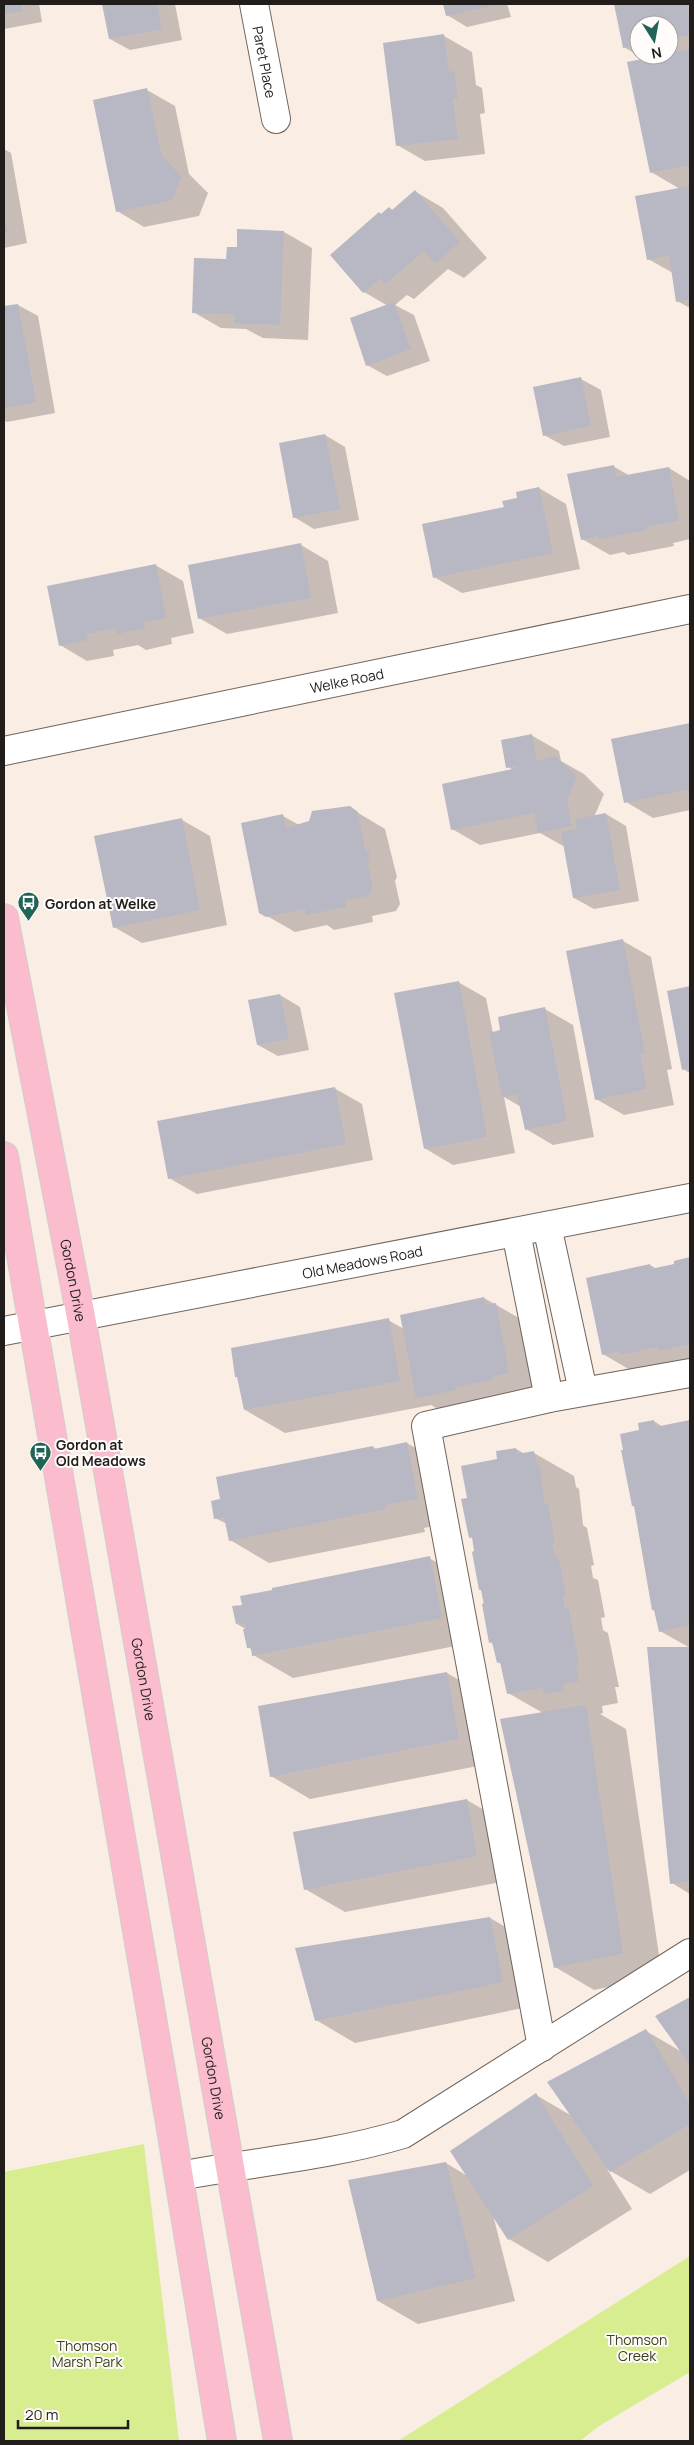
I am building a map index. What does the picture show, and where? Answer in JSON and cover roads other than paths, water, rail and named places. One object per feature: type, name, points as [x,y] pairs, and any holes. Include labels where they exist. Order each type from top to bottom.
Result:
[{"type":"main road","name":"Gordon Drive","points":[[4,918],[81,1317],[278,2441]]},
{"type":"main road","points":[[4,1156],[179,2176],[222,2441]]},
{"type":"street","name":"Paret Place","points":[[254,4],[276,119]]},
{"type":"street","name":"Welke Road","points":[[4,751],[690,609]]},
{"type":"street","name":"Old Meadows Road","points":[[4,1331],[690,1198]]},
{"type":"street","points":[[547,1226],[583,1391]]},
{"type":"street","points":[[516,1232],[549,1398]]},
{"type":"street","points":[[542,2046],[426,1426],[583,1391],[690,1373]]},
{"type":"street","points":[[179,2176],[230,2166],[319,2154],[367,2145],[403,2134],[690,1953]]},
{"type":"place","name":"Gordon at Welke","points":[[29,922]]},
{"type":"place","name":"Gordon at Old Meadows","points":[[40,1471]]},
{"type":"park label","name":"Thomson Creek","points":[[637,2348]]},
{"type":"park label","name":"Thomson Marsh Park","points":[[87,2354]]}]
